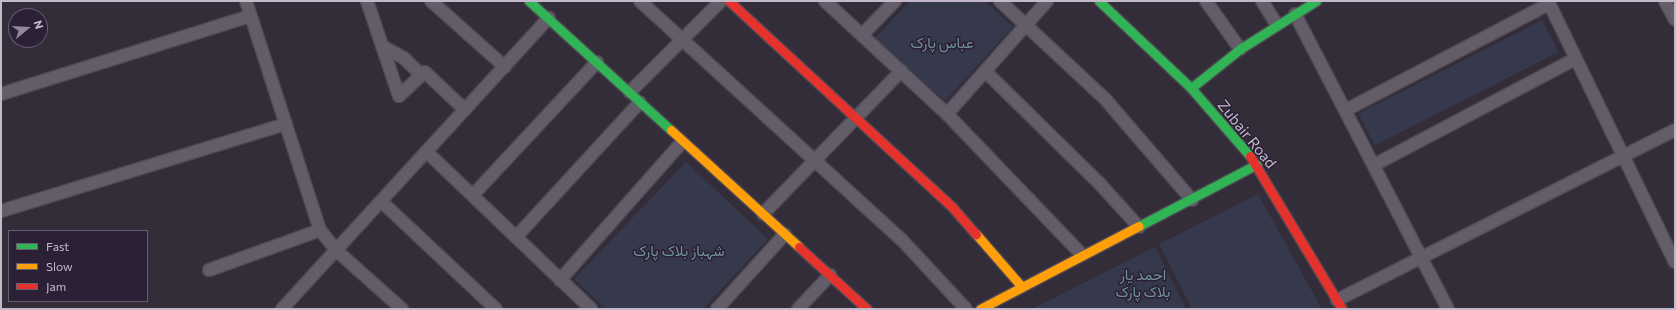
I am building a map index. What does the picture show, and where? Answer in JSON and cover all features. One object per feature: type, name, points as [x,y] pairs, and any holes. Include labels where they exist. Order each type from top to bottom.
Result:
[{"type":"street","points":[[246,1],[320,230],[337,251],[402,309]]},
{"type":"street","points":[[368,1],[399,96],[420,74]]},
{"type":"street","points":[[431,1],[504,67]]},
{"type":"street","points":[[529,1],[867,309]]},
{"type":"street","points":[[640,1],[901,239],[966,309]]},
{"type":"street","points":[[630,92],[721,1]]},
{"type":"street","points":[[729,1],[953,208],[1022,287]]},
{"type":"street","points":[[825,1],[947,114],[1082,255]]},
{"type":"street","points":[[862,35],[895,1]]},
{"type":"street","points":[[1000,1],[1106,100],[1192,200]]},
{"type":"street","points":[[947,114],[1047,1]]},
{"type":"street","name":"Zubair Road","points":[[1099,1],[1191,88],[1257,164],[1339,304]]},
{"type":"street","points":[[1206,1],[1240,49]]},
{"type":"street","points":[[1262,1],[1277,25]]},
{"type":"street","points":[[1191,88],[1240,49],[1316,1]]},
{"type":"street","points":[[1665,1],[1675,20]]},
{"type":"street","points":[[1346,110],[1548,3],[1675,262]]},
{"type":"street","points":[[1295,14],[1448,309]]},
{"type":"street","points":[[1,94],[250,16]]},
{"type":"street","points":[[282,309],[383,203],[548,18]]},
{"type":"street","points":[[382,46],[405,59],[420,74],[429,74],[465,110]]},
{"type":"street","points":[[1374,165],[1575,58]]},
{"type":"street","points":[[473,195],[597,62]]},
{"type":"street","points":[[763,214],[901,71]]},
{"type":"street","points":[[985,71],[1100,184],[1139,226]]},
{"type":"street","points":[[516,237],[640,102]]},
{"type":"street","points":[[1,211],[286,124]]},
{"type":"street","points":[[1339,304],[1421,255],[1675,130]]},
{"type":"street","points":[[560,280],[682,142]]},
{"type":"street","points":[[428,153],[591,309]]},
{"type":"street","points":[[981,309],[1082,255],[1192,200],[1257,164]]},
{"type":"street","points":[[383,203],[496,309]]},
{"type":"street","points":[[209,270],[320,230]]},
{"type":"street","points":[[717,309],[785,234]]},
{"type":"street","points":[[798,309],[830,275]]},
{"type":"green space","name":"عباس پارک","points":[[910,1],[985,1],[1013,27],[945,101],[875,38]]},
{"type":"green space","points":[[1542,20],[1558,52],[1375,146],[1358,114]]},
{"type":"green space","name":"شہباز بلاک پارک","points":[[686,162],[768,239],[703,309],[606,309],[574,279]]},
{"type":"green space","points":[[1258,194],[1322,309],[1192,309],[1159,244]]},
{"type":"green space","name":"احمد یار بلاک پارک","points":[[1155,247],[1186,309],[1032,309]]},
{"type":"traffic: fast","points":[[529,1],[671,130]]},
{"type":"traffic: fast","points":[[1099,1],[1191,88],[1250,156]]},
{"type":"traffic: fast","points":[[1191,88],[1240,49],[1316,1]]},
{"type":"traffic: fast","points":[[1139,226],[1257,164]]},
{"type":"traffic: slow","points":[[671,130],[799,247]]},
{"type":"traffic: slow","points":[[980,309],[1139,226]]},
{"type":"traffic: slow","points":[[976,234],[1022,287]]},
{"type":"traffic: jam","points":[[729,1],[953,208],[976,234]]},
{"type":"traffic: jam","points":[[1250,156],[1342,309]]},
{"type":"traffic: jam","points":[[799,247],[867,309]]}]
